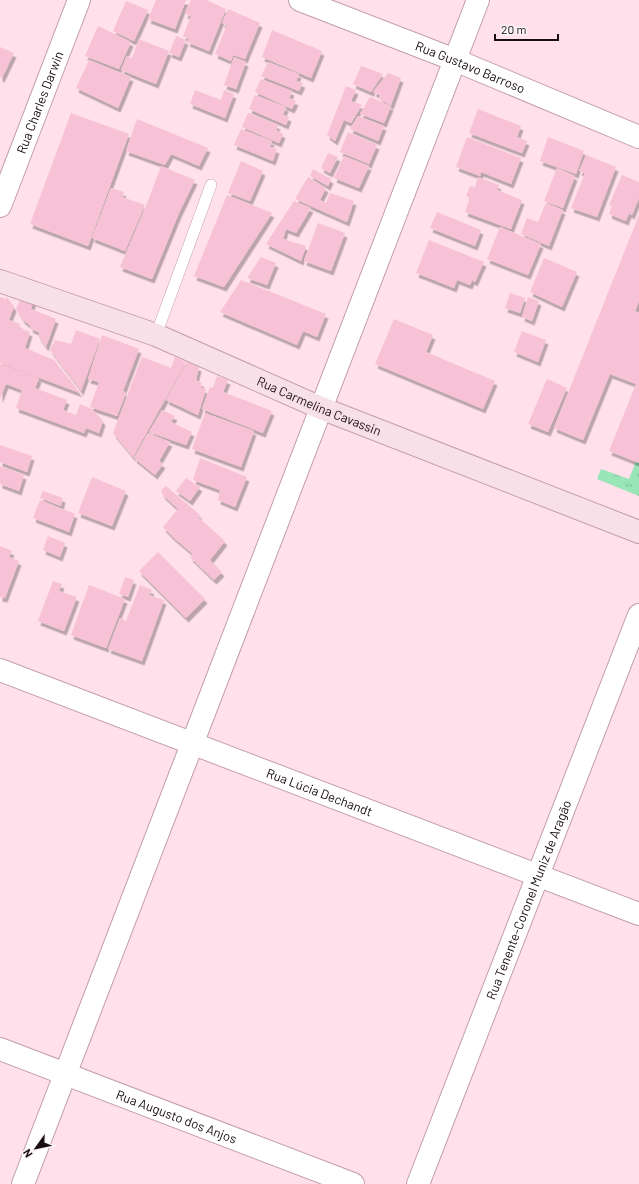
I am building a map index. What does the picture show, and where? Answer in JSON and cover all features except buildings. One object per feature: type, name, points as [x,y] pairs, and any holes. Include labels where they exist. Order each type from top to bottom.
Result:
[{"type":"main road","name":"Rua Carmelina Cavassin","points":[[0,281],[156,335],[321,408],[639,532]]},
{"type":"street","name":"Rua Charles Darwin","points":[[0,206],[79,0]]},
{"type":"street","name":"Rua Gustavo Barroso","points":[[300,0],[455,60],[639,137]]},
{"type":"street","points":[[23,1184],[478,0]]},
{"type":"street","name":"Rua Tenente-Coronel Muniz de Aragão","points":[[418,1184],[639,615]]},
{"type":"street","name":"Rua Lúcia Dechandt","points":[[0,670],[639,914]]},
{"type":"street","name":"Rua Augusto dos Anjos","points":[[0,1049],[353,1184]]},
{"type":"lane","points":[[156,335],[211,185]]},
{"type":"green space","points":[[639,454],[639,496],[597,479],[601,469],[629,479]]}]
